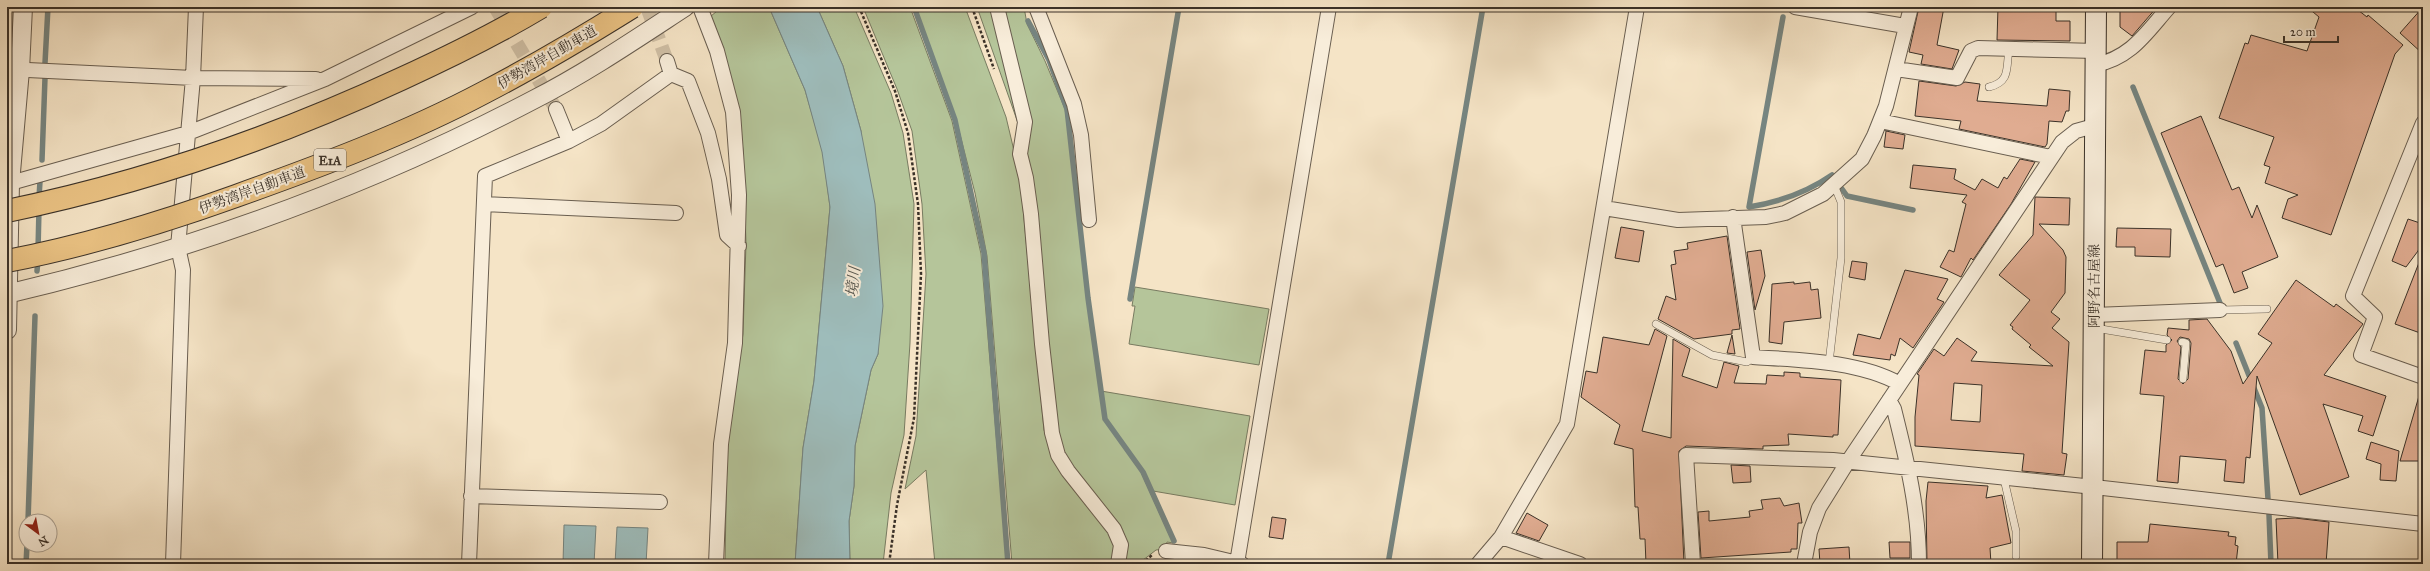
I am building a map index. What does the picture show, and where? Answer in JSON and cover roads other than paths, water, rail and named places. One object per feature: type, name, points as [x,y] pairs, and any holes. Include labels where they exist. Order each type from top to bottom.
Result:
[{"type":"highway","points":[[7,211],[49,202],[164,170],[271,134],[362,97],[450,56],[541,7]]},
{"type":"highway","name":"伊勢湾岸自動車道","points":[[7,261],[50,253],[171,219],[288,178],[391,135],[483,93],[578,40],[632,7]]},
{"type":"main road","name":"阿野名古屋線","points":[[2092,564],[2094,487],[2094,126],[2096,7]]},
{"type":"street","points":[[7,330],[8,183],[14,70],[23,7]]},
{"type":"street","points":[[173,564],[183,270],[178,248],[193,78],[196,7]]},
{"type":"street","points":[[8,183],[188,133],[324,79],[472,7]]},
{"type":"street","points":[[8,294],[178,248],[270,218],[371,177],[448,143],[534,100],[608,57],[686,7]]},
{"type":"street","points":[[700,7],[717,51],[733,112],[739,195],[736,343],[721,444],[716,564]]},
{"type":"street","points":[[997,7],[1025,122],[1020,154],[1026,178],[1031,214],[1042,344],[1052,433],[1058,454],[1068,471],[1114,529],[1121,545],[1118,564]]},
{"type":"street","points":[[1036,7],[1074,104],[1081,135],[1089,220]]},
{"type":"street","points":[[1166,552],[1204,555],[1239,563],[1329,7]]},
{"type":"street","points":[[1478,564],[1501,537],[1567,424],[1637,7]]},
{"type":"street","points":[[1795,7],[1905,26]]},
{"type":"street","points":[[1604,208],[1678,220],[1766,216],[1785,213],[1823,194],[1862,158],[1880,122],[1896,69],[1904,38],[1905,26],[1911,7]]},
{"type":"street","points":[[1896,69],[1957,78],[1971,51],[1978,48],[2009,49],[2095,58],[2110,62],[2130,51],[2169,7]]},
{"type":"street","points":[[469,564],[485,176],[569,141],[601,124],[669,68],[688,82],[708,133],[719,178],[727,235],[739,246]]},
{"type":"street","points":[[14,70],[193,78],[324,79]]},
{"type":"street","points":[[556,109],[569,141]]},
{"type":"street","points":[[1880,122],[2051,157]]},
{"type":"street","points":[[2423,123],[2353,296],[2375,317],[2360,355],[2423,376]]},
{"type":"street","points":[[1804,564],[1810,532],[1819,508],[1847,463],[2051,157],[2062,142],[2076,131],[2094,126]]},
{"type":"street","points":[[484,204],[676,212]]},
{"type":"street","points":[[1733,217],[1754,357],[1829,364],[1885,376],[1900,384]]},
{"type":"street","points":[[2094,322],[2220,310]]},
{"type":"street","points":[[1889,400],[1894,409],[1909,470],[1919,528],[1919,564]]},
{"type":"street","points":[[1693,564],[1686,455],[1833,460],[1909,470],[2094,487],[2423,524]]},
{"type":"street","points":[[471,496],[660,502]]},
{"type":"street","points":[[1501,537],[1580,564]]},
{"type":"lane","points":[[1989,87],[2000,85],[2005,80],[2009,49]]},
{"type":"lane","points":[[1829,364],[1841,258],[1841,202],[1834,185]]},
{"type":"lane","points":[[2220,310],[2267,309]]},
{"type":"lane","points":[[2094,322],[2167,340]]},
{"type":"lane","points":[[1656,324],[1712,355],[1747,362],[1754,357]]},
{"type":"lane","points":[[2182,342],[2186,343],[2183,379]]},
{"type":"lane","points":[[2004,479],[2016,532],[2016,556]]},
{"type":"water","name":"境川","points":[[769,7],[817,7],[843,66],[861,131],[875,204],[883,306],[878,354],[871,370],[855,446],[854,486],[849,521],[850,564],[795,564],[803,448],[814,381],[830,207],[822,152],[805,90]]},
{"type":"water","points":[[564,525],[596,526],[594,564],[563,564]]},
{"type":"water","points":[[617,527],[648,528],[646,564],[615,564]]},
{"type":"waterway","points":[[45,63],[48,7]]},
{"type":"waterway","points":[[914,7],[955,120],[984,253],[1008,564]]},
{"type":"waterway","points":[[1130,299],[1179,7]]},
{"type":"waterway","points":[[1388,564],[1483,7]]},
{"type":"waterway","points":[[1783,17],[1749,207],[1792,196],[1812,187],[1832,175]]},
{"type":"waterway","points":[[1028,21],[1049,60],[1067,109],[1088,298],[1105,419],[1143,472],[1174,541]]},
{"type":"waterway","points":[[42,160],[45,78]]},
{"type":"waterway","points":[[2133,87],[2220,303]]},
{"type":"waterway","points":[[39,198],[40,181]]},
{"type":"waterway","points":[[1842,189],[1847,196],[1913,210]]},
{"type":"waterway","points":[[38,250],[39,209]]},
{"type":"waterway","points":[[37,271],[38,259]]},
{"type":"waterway","points":[[28,513],[35,316]]},
{"type":"waterway","points":[[2236,343],[2262,408],[2268,499]]},
{"type":"waterway","points":[[2269,515],[2271,564]]},
{"type":"waterway","points":[[26,564],[27,553]]},
{"type":"tunnel","points":[[495,7],[556,109]]},
{"type":"tunnel","points":[[647,7],[667,61]]}]
